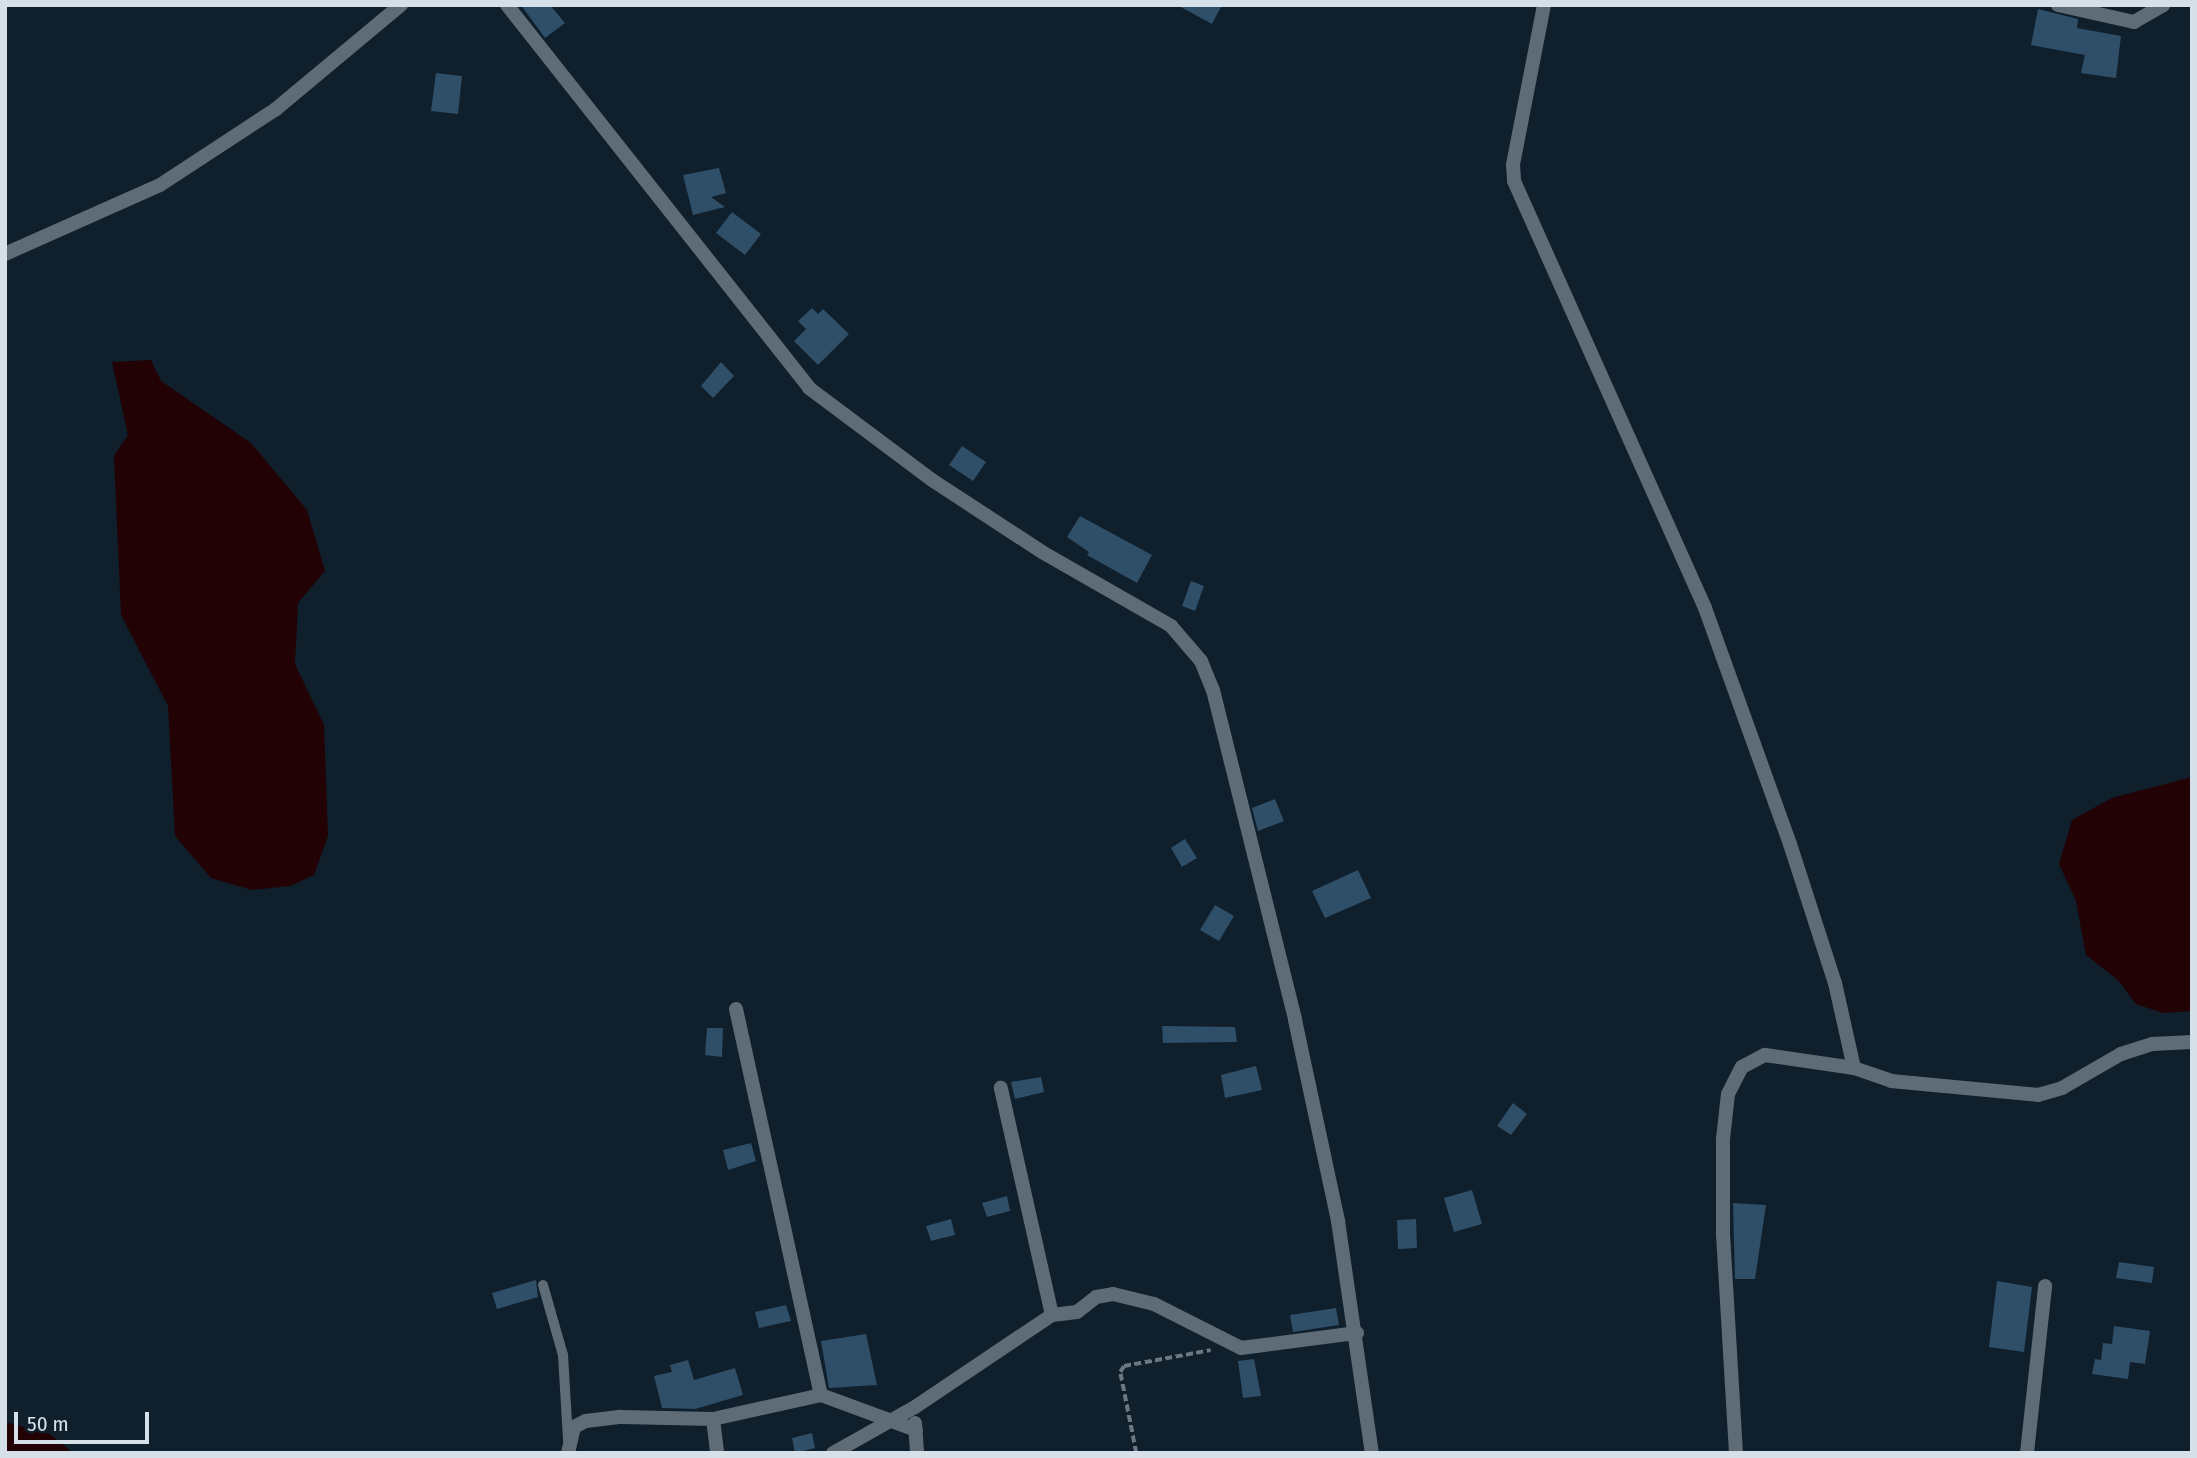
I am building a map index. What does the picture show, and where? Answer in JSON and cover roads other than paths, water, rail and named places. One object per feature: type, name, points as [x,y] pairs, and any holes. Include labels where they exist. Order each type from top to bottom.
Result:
[{"type":"street","points":[[5,254],[160,185],[276,109],[401,5]]},
{"type":"street","points":[[507,5],[809,388],[932,480],[1042,552],[1171,626],[1193,649],[1213,690],[1295,1020],[1357,1333],[1372,1453]]},
{"type":"street","points":[[1544,5],[1514,181],[1705,608],[1794,856],[1835,983],[1854,1068]]},
{"type":"street","points":[[2058,5],[2134,22],[2164,5]]},
{"type":"street","points":[[736,1009],[821,1395]]},
{"type":"street","points":[[1736,1453],[1723,1236],[1724,1127],[1732,1081],[1751,1059],[1765,1055],[1854,1068],[1891,1081],[2038,1095],[2062,1088],[2121,1054],[2152,1044],[2192,1042]]},
{"type":"street","points":[[1001,1088],[1052,1315]]},
{"type":"street","points":[[2027,1453],[2045,1286]]},
{"type":"street","points":[[833,1453],[915,1407],[1052,1315],[1077,1312],[1102,1295],[1126,1296],[1177,1314],[1234,1347],[1357,1333]]},
{"type":"street","points":[[568,1446],[574,1427],[586,1421],[713,1419],[821,1395],[916,1430]]},
{"type":"street","points":[[915,1407],[917,1453]]},
{"type":"street","points":[[713,1419],[718,1453]]},
{"type":"lane","points":[[543,1285],[563,1355],[568,1446]]}]
